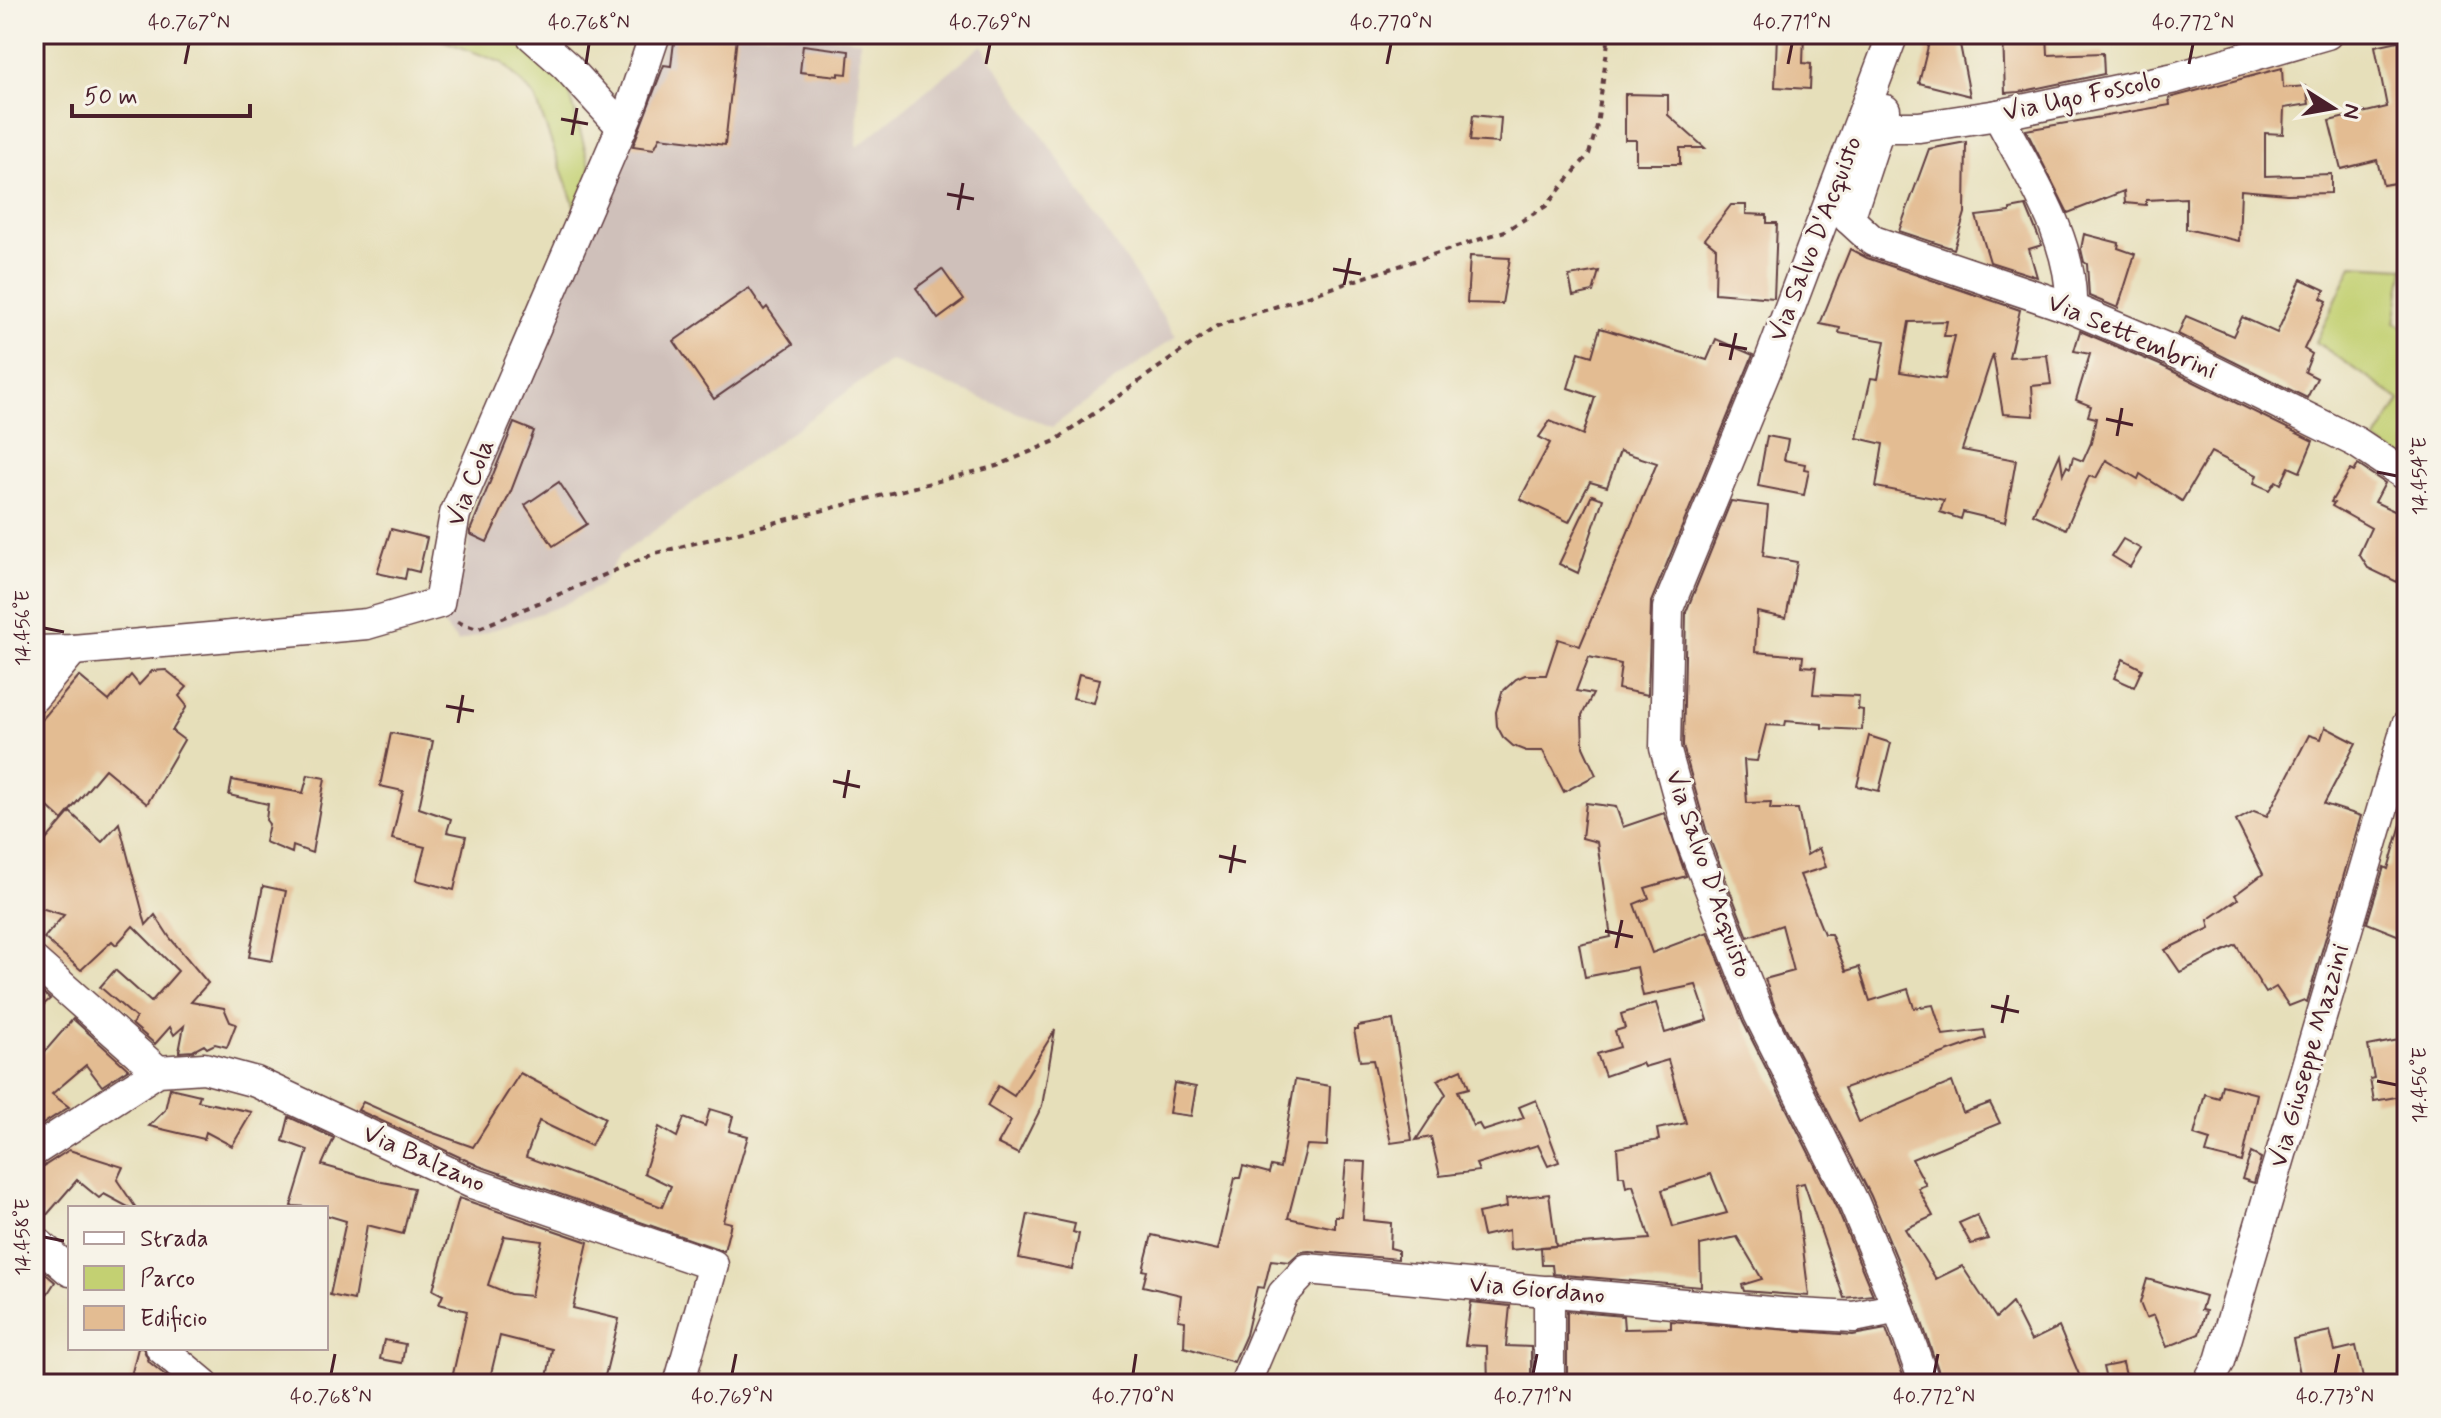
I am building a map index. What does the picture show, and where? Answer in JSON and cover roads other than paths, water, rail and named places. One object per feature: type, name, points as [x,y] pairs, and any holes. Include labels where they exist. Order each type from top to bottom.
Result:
[{"type":"street","name":"Via Cola","points":[[73,650],[367,624],[439,603],[455,514],[622,127],[655,34]]},
{"type":"street","name":"Via Salvo D'Acquisto","points":[[1893,34],[1770,360],[1668,608],[1665,748],[1689,835],[1759,1014],[1854,1203],[1898,1308],[1925,1384]]},
{"type":"street","points":[[1716,493],[1752,441],[1825,242],[1840,219],[1849,219],[1910,34]]},
{"type":"street","name":"Via Ugo Foscolo","points":[[1879,127],[1919,127],[1998,115],[2175,78],[2327,34]]},
{"type":"street","points":[[529,35],[566,66],[622,127]]},
{"type":"street","points":[[1998,115],[2056,228],[2072,287],[2071,308]]},
{"type":"street","name":"Via Settembrini","points":[[1849,219],[1873,241],[2071,308],[2168,349],[2343,435],[2407,476]]},
{"type":"street","points":[[34,651],[73,650]]},
{"type":"street","points":[[34,697],[73,650]]},
{"type":"street","name":"Via Giuseppe Mazzini","points":[[2207,1384],[2220,1361],[2407,725]]},
{"type":"street","points":[[34,961],[158,1071]]},
{"type":"street","name":"Via Balzano","points":[[34,1151],[158,1071],[204,1068],[256,1082],[472,1183],[713,1265],[679,1384]]},
{"type":"street","points":[[34,1240],[68,1269]]},
{"type":"street","name":"Via Giordano","points":[[1245,1384],[1283,1294],[1307,1269],[1854,1317],[1898,1308]]},
{"type":"street","points":[[1549,1291],[1549,1384]]},
{"type":"street","points":[[163,1350],[204,1384]]}]
